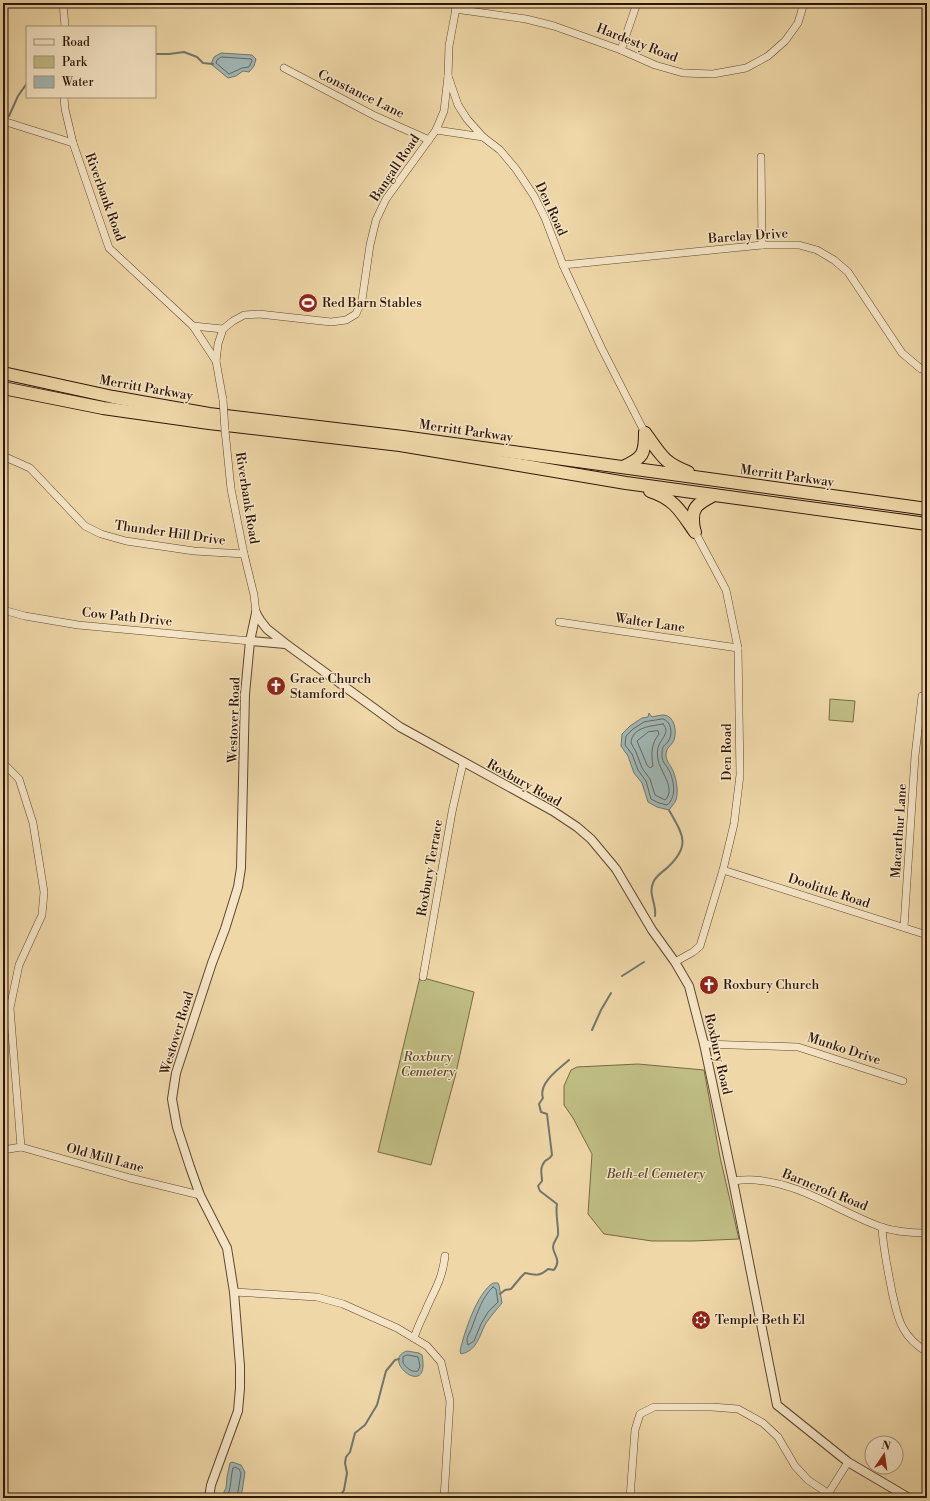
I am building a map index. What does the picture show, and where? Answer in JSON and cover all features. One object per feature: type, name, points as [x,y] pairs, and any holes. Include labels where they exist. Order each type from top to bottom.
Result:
[{"type":"highway","name":"Merritt Parkway","points":[[3,373],[112,397],[209,414],[403,437],[927,509]]},
{"type":"highway","name":"Merritt Parkway","points":[[3,388],[102,408],[400,445],[626,483],[927,524]]},
{"type":"highway","points":[[624,467],[637,461],[642,455],[644,450],[645,433]]},
{"type":"highway","points":[[645,433],[658,453],[665,460],[684,471],[705,479]]},
{"type":"highway","points":[[626,483],[658,493],[671,500],[695,532]]},
{"type":"highway","points":[[695,532],[692,519],[697,505],[701,501],[715,495]]},
{"type":"street","points":[[63,3],[65,26]]},
{"type":"street","points":[[621,50],[637,3]]},
{"type":"street","name":"Hardesty Road","points":[[456,6],[526,19],[578,34],[621,50],[655,65],[684,73],[713,74],[746,68],[768,56],[786,40],[798,23],[804,3]]},
{"type":"street","name":"Den Road","points":[[456,6],[449,46],[448,76],[458,105],[466,119],[483,137],[500,150],[510,161],[534,196],[545,218],[563,265],[601,347],[645,433]]},
{"type":"street","name":"Constance Lane","points":[[284,68],[375,116],[429,140]]},
{"type":"street","name":"Bangall Road","points":[[223,329],[244,315],[260,314],[331,322],[346,320],[356,314],[362,300],[370,245],[376,220],[386,199],[436,130],[444,111],[448,76]]},
{"type":"street","name":"Riverbank Road","points":[[64,98],[65,109],[73,143],[109,248],[194,326],[216,361]]},
{"type":"street","points":[[3,121],[73,143]]},
{"type":"street","name":"Bangall Road","points":[[436,130],[483,137]]},
{"type":"street","points":[[761,157],[762,245]]},
{"type":"street","name":"Barclay Drive","points":[[563,265],[762,245],[798,245],[817,250],[834,260],[848,272],[902,353],[921,369],[927,371]]},
{"type":"street","points":[[194,326],[223,329]]},
{"type":"street","name":"Riverbank Road","points":[[223,329],[218,344],[216,361],[223,400],[231,489],[254,595],[256,613]]},
{"type":"street","name":"Thunder Hill Drive","points":[[3,456],[30,468],[85,526],[101,534],[126,541],[194,551],[244,554]]},
{"type":"street","name":"Den Road","points":[[675,962],[693,952],[700,946],[723,870],[734,824],[740,775],[738,648],[726,590],[695,532]]},
{"type":"street","name":"Cow Path Drive","points":[[3,610],[25,616],[78,625],[250,641]]},
{"type":"street","name":"Westover Road","points":[[209,1498],[211,1485],[238,1412],[240,1366],[234,1292],[227,1248],[200,1195],[177,1128],[172,1099],[176,1073],[212,963],[226,929],[238,887],[241,868],[245,694],[250,641],[256,613]]},
{"type":"street","name":"Roxbury Road","points":[[256,613],[267,629],[400,727],[463,763],[553,811],[577,827],[590,839],[616,869],[652,930],[675,962],[689,986],[704,1044],[734,1181],[777,1405],[848,1462],[909,1498]]},
{"type":"street","name":"Walter Lane","points":[[559,622],[738,648]]},
{"type":"street","name":"Roxbury Road","points":[[250,641],[286,644]]},
{"type":"street","name":"Macarthur Lane","points":[[904,927],[917,736],[924,705],[922,696]]},
{"type":"street","name":"Roxbury Terrace","points":[[423,977],[456,790],[463,763]]},
{"type":"street","points":[[3,765],[6,766],[19,779],[33,822],[44,892],[42,915],[19,965],[10,1008],[21,1147]]},
{"type":"street","name":"Doolittle Road","points":[[723,870],[927,935]]},
{"type":"street","name":"Munko Drive","points":[[704,1044],[798,1047],[903,1081]]},
{"type":"street","name":"Old Mill Lane","points":[[3,1150],[21,1147],[130,1178],[200,1195]]},
{"type":"street","name":"Barncroft Road","points":[[734,1181],[753,1179],[770,1181],[793,1188],[882,1227],[908,1233],[927,1233]]},
{"type":"street","points":[[882,1227],[883,1248],[895,1304],[902,1327],[909,1338],[927,1352]]},
{"type":"street","points":[[414,1338],[425,1311],[439,1285],[444,1267],[445,1256]]},
{"type":"street","points":[[234,1292],[317,1297],[343,1304],[397,1328],[427,1346],[441,1362],[450,1401],[444,1498]]},
{"type":"street","points":[[630,1498],[635,1430],[640,1414],[654,1407],[712,1407],[738,1409],[763,1423],[778,1437],[799,1471],[808,1480],[835,1498]]},
{"type":"street","points":[[828,1494],[848,1462]]},
{"type":"green space","points":[[830,699],[855,701],[853,722],[829,720]]},
{"type":"green space","name":"Roxbury Cemetery","points":[[420,977],[474,992],[455,1077],[431,1165],[378,1152]]},
{"type":"green space","name":"Beth-el Cemetery","points":[[638,1064],[704,1070],[720,1157],[739,1239],[652,1241],[604,1234],[588,1214],[592,1154],[573,1118],[564,1105],[564,1086],[571,1070],[577,1067]]},
{"type":"water","points":[[221,53],[252,55],[256,59],[254,66],[249,72],[243,71],[236,76],[228,78],[211,64],[214,57]]},
{"type":"water","points":[[649,713],[652,717],[662,715],[668,716],[673,721],[675,729],[674,740],[667,750],[666,756],[667,761],[673,770],[677,792],[675,801],[669,810],[657,807],[648,802],[642,783],[634,773],[628,756],[621,746],[622,734],[630,726],[642,718],[648,717]]},
{"type":"water","points":[[493,1283],[498,1283],[499,1285],[502,1303],[486,1323],[477,1342],[471,1350],[461,1354],[460,1351],[462,1343],[472,1314],[482,1295]]},
{"type":"water","points":[[407,1351],[422,1355],[423,1368],[420,1375],[414,1376],[407,1374],[402,1368],[399,1362],[400,1356]]},
{"type":"water","points":[[232,1462],[241,1465],[245,1472],[241,1498],[221,1498],[226,1488],[230,1463]]},
{"type":"waterway","points":[[156,54],[184,52],[197,57],[203,63],[213,64]]},
{"type":"waterway","points":[[9,116],[18,96],[26,84]]},
{"type":"waterway","points":[[3,189],[5,133]]},
{"type":"waterway","points":[[655,916],[655,908],[651,891],[653,883],[657,876],[675,859],[682,846],[681,833],[669,810]]},
{"type":"waterway","points":[[622,976],[644,962]]},
{"type":"waterway","points":[[592,1030],[611,993]]},
{"type":"waterway","points":[[500,1294],[505,1290],[511,1289],[525,1273],[535,1275],[545,1272],[548,1269],[554,1270],[557,1263],[553,1250],[558,1235],[556,1212],[557,1204],[540,1191],[538,1186],[542,1181],[542,1166],[552,1155],[547,1114],[541,1112],[539,1104],[543,1098],[542,1092],[546,1082],[569,1060]]},
{"type":"waterway","points":[[339,1498],[344,1490],[347,1473],[345,1463],[346,1457],[350,1452],[355,1433],[365,1425],[377,1405],[386,1371],[395,1360],[399,1359]]},
{"type":"place","name":"Red Barn Stables","points":[[308,303]]},
{"type":"place","name":"Grace Church Stamford","points":[[276,686]]},
{"type":"place","name":"Roxbury Church","points":[[709,985]]},
{"type":"place","name":"Temple Beth El","points":[[701,1320]]}]
